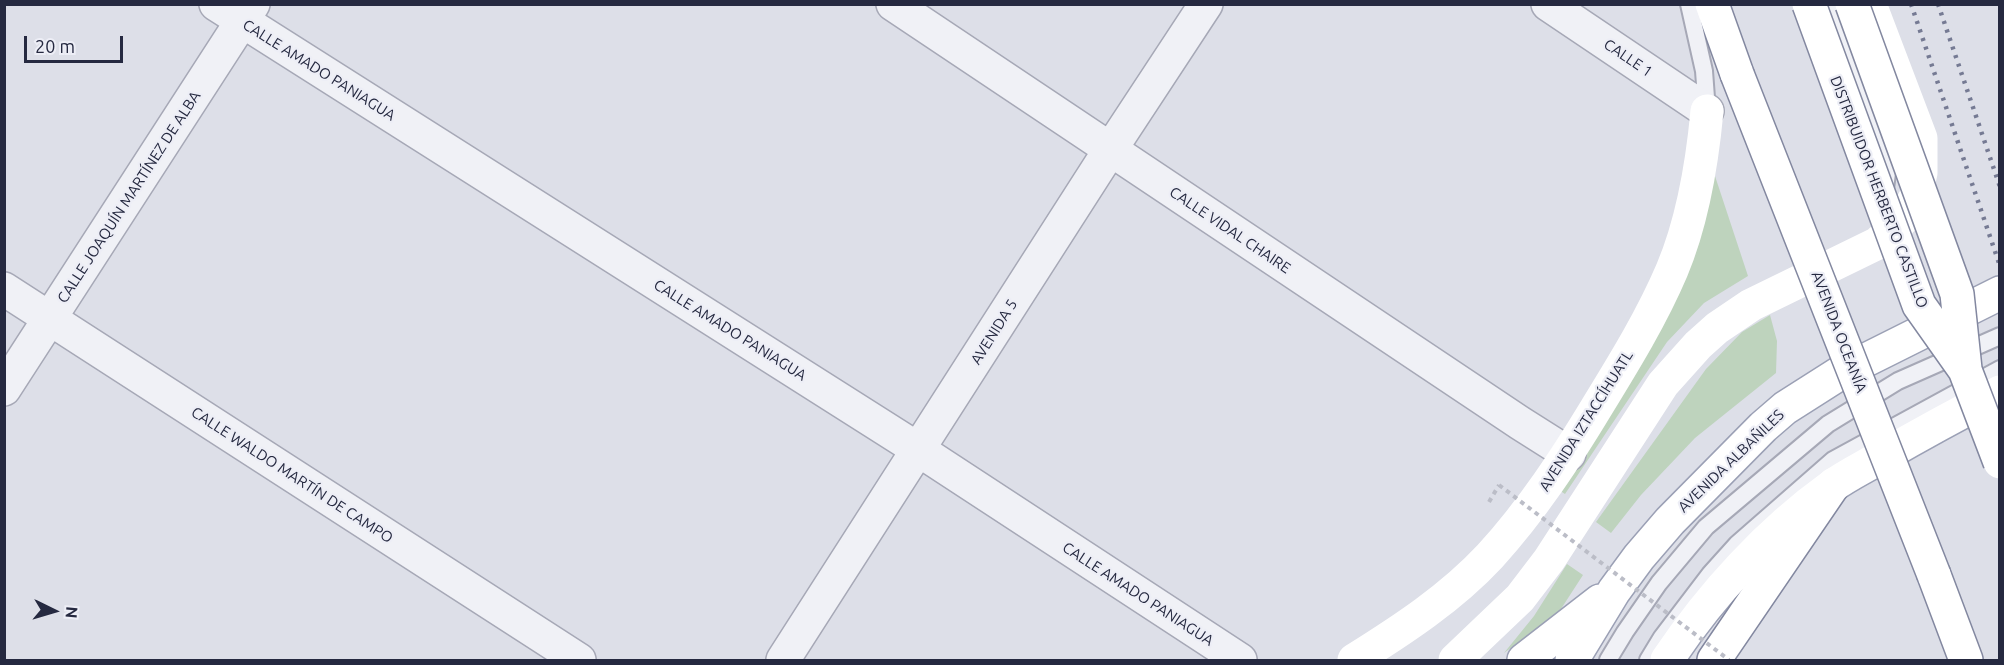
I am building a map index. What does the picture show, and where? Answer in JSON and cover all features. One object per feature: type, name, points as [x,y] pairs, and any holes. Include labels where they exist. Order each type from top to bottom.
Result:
[{"type":"main road","name":"AVENIDA OCEANÍA","points":[[1712,4],[1966,660]]},
{"type":"main road","name":"DISTRIBUIDOR HERBERTO CASTILLO","points":[[1809,4],[1919,305],[1965,370]]},
{"type":"main road","points":[[1852,4],[1957,294],[1965,370],[2000,462]]},
{"type":"main road","points":[[1455,660],[1520,598],[1550,560],[1664,384],[1698,345],[1717,328],[1751,305],[1878,243],[1903,219],[1915,198],[1922,173],[1921,138],[1870,4]]},
{"type":"main road","name":"AVENIDA IZTACCÍHUATL","points":[[1354,660],[1439,603],[1489,556],[1527,511],[1569,454],[1646,325],[1672,268],[1697,187],[1707,111]]},
{"type":"main road","name":"AVENIDA ALBAÑILES","points":[[1614,591],[1639,556],[1670,521],[1763,427],[1785,408],[1840,373],[2000,293]]},
{"type":"main road","points":[[1667,660],[1714,599],[1762,545],[1797,512],[1834,484],[1936,424],[2000,392]]},
{"type":"main road","points":[[1714,660],[1834,484]]},
{"type":"main road","points":[[1524,660],[1614,591]]},
{"type":"main road","points":[[1572,660],[1614,591]]},
{"type":"street","name":"CALLE VIDAL CHAIRE","points":[[893,4],[1569,454]]},
{"type":"street","name":"AVENIDA 5","points":[[783,660],[1206,4]]},
{"type":"street","name":"CALLE 1","points":[[1548,4],[1707,111]]},
{"type":"street","name":"CALLE JOAQUÍN MARTÍNEZ DE ALBA","points":[[4,389],[50,318],[237,10]]},
{"type":"street","name":"CALLE AMADO PANIAGUA","points":[[237,10],[1240,660]]},
{"type":"street","name":"CALLE WALDO MARTÍN DE CAMPO","points":[[4,289],[579,660]]},
{"type":"lane","points":[[1689,4],[1704,71],[1707,111]]},
{"type":"lane","points":[[1832,4],[1883,146],[1887,172],[1881,214],[1873,235],[1856,255]]},
{"type":"lane","points":[[1608,660],[1659,583],[1706,527],[1828,424],[1898,381],[2000,336]]},
{"type":"lane","points":[[1648,660],[1710,574],[1737,544],[1833,460],[2000,369]]},
{"type":"path","points":[[1499,485],[1729,660]]},
{"type":"green space","points":[[1714,173],[1748,276],[1704,303],[1667,342],[1565,494],[1556,488]]},
{"type":"green space","points":[[1770,315],[1777,341],[1776,373],[1695,438],[1641,495],[1611,533],[1596,522],[1706,369],[1742,332]]},
{"type":"green space","points":[[1567,564],[1583,575],[1559,612],[1504,653],[1534,616]]},
{"type":"railway","points":[[1911,4],[2000,266]]},
{"type":"railway","points":[[1938,4],[2000,187]]}]
